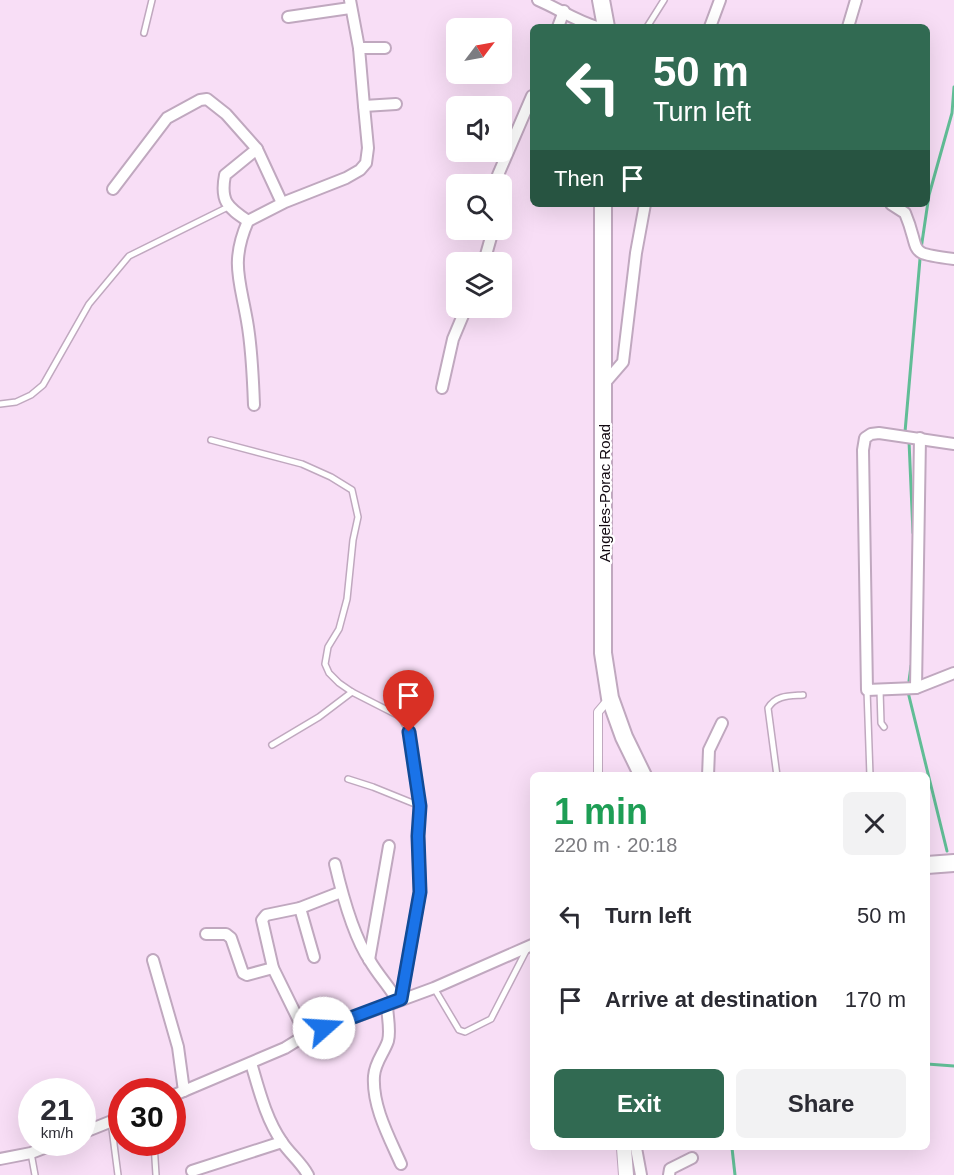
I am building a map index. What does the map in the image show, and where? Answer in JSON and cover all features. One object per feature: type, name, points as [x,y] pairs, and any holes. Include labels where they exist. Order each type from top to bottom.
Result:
[{"type":"main road","points":[[601,0],[605,24]]},
{"type":"main road","name":"Angeles-Porac Road","points":[[603,207],[603,653],[610,698],[624,737],[641,772]]},
{"type":"main road","points":[[930,865],[954,863]]},
{"type":"main road","points":[[624,1150],[626,1175]]},
{"type":"street","points":[[538,0],[564,10],[580,22],[587,24]]},
{"type":"street","points":[[711,24],[720,0]]},
{"type":"street","points":[[849,24],[856,0]]},
{"type":"street","points":[[254,405],[251,352],[241,296],[237,255],[248,221],[282,203],[331,185],[360,170],[366,163],[368,148],[359,48],[350,4],[288,16]]},
{"type":"street","points":[[559,24],[564,10]]},
{"type":"street","points":[[359,48],[385,48]]},
{"type":"street","points":[[113,189],[167,118],[200,100],[207,99],[256,145],[282,203]]},
{"type":"street","points":[[498,174],[530,101]]},
{"type":"street","points":[[364,106],[396,104]]},
{"type":"street","points":[[248,221],[228,207],[223,190],[225,175],[257,149]]},
{"type":"street","points":[[604,384],[623,363],[636,253],[644,207]]},
{"type":"street","points":[[897,207],[905,213],[915,248],[921,254],[954,259]]},
{"type":"street","points":[[442,388],[453,339],[462,318]]},
{"type":"street","points":[[954,444],[879,433],[865,438],[862,450],[867,690],[916,688],[954,673]]},
{"type":"street","points":[[916,688],[920,438]]},
{"type":"street","points":[[598,772],[598,712],[610,698]]},
{"type":"street","points":[[708,772],[709,750],[722,723]]},
{"type":"street","points":[[401,1164],[375,1097],[376,1068],[388,1042],[420,892],[418,836]]},
{"type":"street","points":[[369,960],[389,846]]},
{"type":"street","points":[[335,864],[342,892],[369,960],[395,1001]]},
{"type":"street","points":[[306,1035],[273,968],[262,921],[266,915],[300,908],[342,892]]},
{"type":"street","points":[[300,908],[315,957]]},
{"type":"street","points":[[206,934],[226,934],[231,938],[243,973],[247,975],[273,968]]},
{"type":"street","points":[[186,1090],[285,1048],[306,1035],[434,988],[530,946]]},
{"type":"street","points":[[153,960],[178,1047],[182,1078]]},
{"type":"street","points":[[251,1063],[262,1101],[282,1142],[303,1165],[308,1175]]},
{"type":"street","points":[[192,1171],[282,1142]]},
{"type":"street","points":[[636,1150],[641,1175]]},
{"type":"street","points":[[0,1158],[18,1155]]},
{"type":"street","points":[[669,1175],[670,1169],[692,1158]]},
{"type":"lane","points":[[144,33],[152,0]]},
{"type":"lane","points":[[649,24],[664,0]]},
{"type":"lane","points":[[0,404],[16,402],[31,395],[43,385],[89,304],[129,256],[228,207]]},
{"type":"lane","points":[[211,440],[302,464],[331,477],[352,490],[358,516],[353,540],[347,599],[339,629],[328,647],[325,664],[329,673],[339,683],[401,717],[409,732],[420,806],[418,836]]},
{"type":"lane","points":[[867,690],[870,772]]},
{"type":"lane","points":[[880,690],[881,723],[884,727]]},
{"type":"lane","points":[[272,745],[319,717],[352,692]]},
{"type":"lane","points":[[776,772],[768,708],[772,701],[779,698],[803,695]]},
{"type":"lane","points":[[348,779],[420,806]]},
{"type":"lane","points":[[434,988],[459,1030],[465,1032],[490,1018],[530,946]]},
{"type":"lane","points":[[32,1156],[35,1175]]},
{"type":"lane","points":[[117,1156],[118,1175]]},
{"type":"lane","points":[[155,1156],[156,1175]]},
{"type":"waterway","points":[[930,191],[952,113],[954,87]]},
{"type":"waterway","points":[[921,249],[927,207]]},
{"type":"waterway","points":[[905,432],[920,259]]},
{"type":"waterway","points":[[909,441],[913,533]]},
{"type":"waterway","points":[[909,681],[911,666]]},
{"type":"waterway","points":[[908,692],[928,772]]},
{"type":"waterway","points":[[930,782],[947,851]]},
{"type":"waterway","points":[[930,1064],[954,1066]]},
{"type":"waterway","points":[[732,1150],[735,1175]]},
{"type":"route","points":[[324,1028],[380,1009],[401,999],[420,892],[418,836],[420,806],[409,732]]}]
